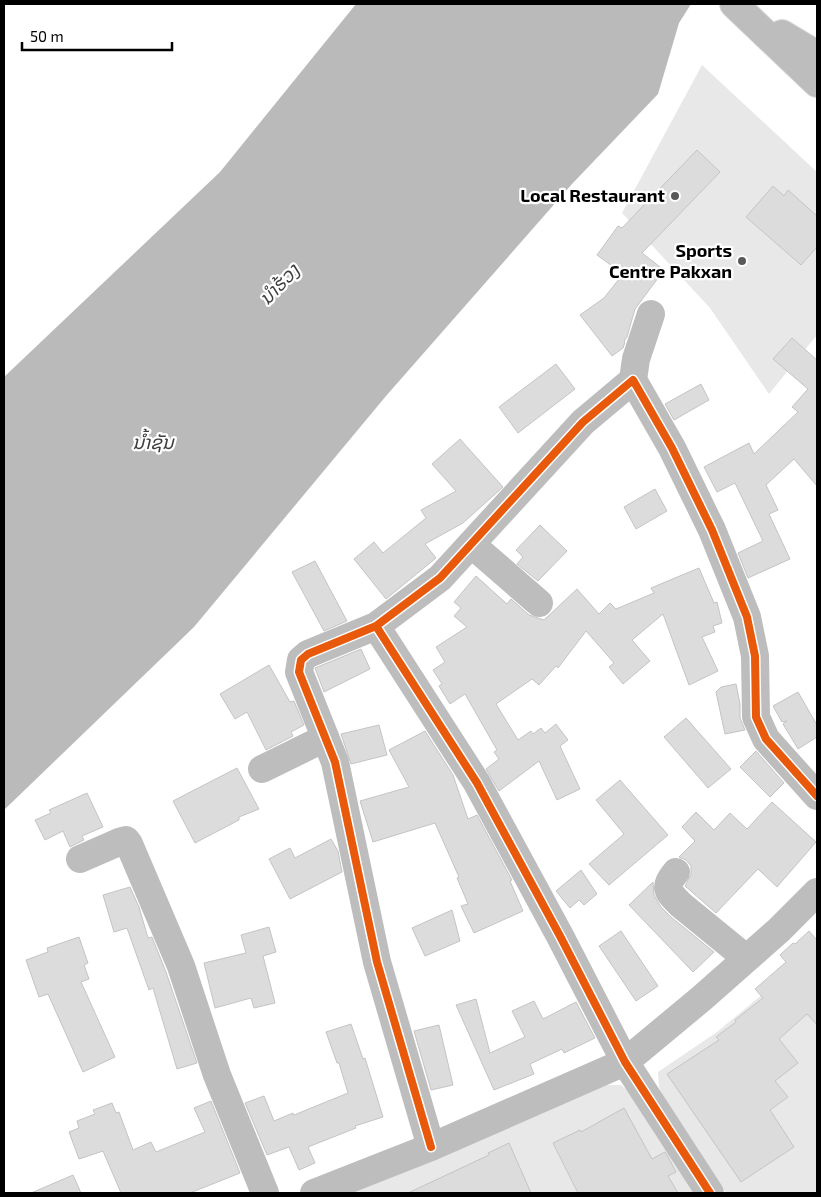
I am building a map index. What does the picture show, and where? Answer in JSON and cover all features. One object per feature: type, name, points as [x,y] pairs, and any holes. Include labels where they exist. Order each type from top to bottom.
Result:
[{"type":"main road","points":[[737,6],[817,55]]},
{"type":"main road","points":[[737,6],[817,83]]},
{"type":"main road","points":[[651,314],[636,359],[633,380],[672,448],[712,530],[747,617],[754,656],[756,717],[766,739],[817,796]]},
{"type":"main road","points":[[431,1147],[377,962],[335,762],[299,672],[301,660],[308,654],[376,626],[440,578],[583,422],[633,380]]},
{"type":"main road","points":[[471,544],[540,603]]},
{"type":"main road","points":[[376,626],[477,783],[560,936],[625,1062],[710,1193]]},
{"type":"main road","points":[[262,769],[325,738]]},
{"type":"main road","points":[[80,859],[119,842],[126,840],[130,844],[181,966],[217,1076],[265,1193]]},
{"type":"main road","points":[[676,872],[668,882],[668,888],[672,896],[746,958]]},
{"type":"main road","points":[[314,1193],[431,1147],[625,1062],[702,998],[779,930],[817,892]]},
{"type":"shaded area","name":"Sports Centre Pakxan","points":[[702,65],[817,172],[817,335],[769,394],[710,308],[622,213]]},
{"type":"shaded area","points":[[817,940],[817,1193],[726,1193],[665,1101],[659,1087],[658,1072],[717,1032],[775,984]]},
{"type":"shaded area","points":[[600,1085],[621,1085],[641,1102],[699,1193],[342,1193]]},
{"type":"water","name":"ນ້ຳຊັນ","points":[[356,4],[691,4],[679,23],[658,94],[572,184],[386,396],[194,627],[4,810],[4,377],[220,172]]},
{"type":"building","points":[[697,150],[720,172],[642,253],[664,270],[635,309],[623,348],[612,356],[580,315],[604,298],[623,274],[597,255],[618,226],[622,228]]},
{"type":"building","points":[[773,186],[784,196],[788,190],[817,216],[817,247],[801,265],[746,217]]},
{"type":"building","points":[[792,338],[817,360],[817,486],[794,459],[766,485],[778,510],[769,514],[790,559],[748,578],[738,553],[763,541],[735,483],[717,492],[704,467],[749,443],[754,454],[798,412],[792,407],[808,389],[773,359]]},
{"type":"building","points":[[556,364],[575,389],[518,433],[499,407]]},
{"type":"building","points":[[701,384],[709,400],[674,420],[665,404]]},
{"type":"building","points":[[460,439],[503,487],[463,523],[425,544],[436,558],[386,599],[354,559],[374,542],[383,553],[426,518],[421,510],[456,491],[432,464]]},
{"type":"building","points":[[655,489],[667,511],[636,529],[624,507]]},
{"type":"building","points":[[540,525],[567,551],[538,581],[517,564],[523,557],[516,550]]},
{"type":"building","points":[[315,561],[347,621],[324,631],[292,572]]},
{"type":"building","points":[[699,568],[714,603],[717,602],[722,623],[713,626],[715,632],[702,637],[718,671],[689,685],[663,614],[632,640],[650,661],[623,684],[609,667],[614,663],[586,631],[558,668],[556,666],[539,685],[532,679],[496,704],[518,740],[531,731],[533,734],[541,728],[545,733],[556,724],[568,740],[560,746],[580,789],[557,800],[539,761],[499,791],[486,769],[499,759],[494,752],[497,750],[465,694],[450,704],[439,686],[442,684],[433,670],[445,662],[436,647],[467,627],[454,616],[461,608],[454,602],[476,576],[507,604],[511,599],[529,615],[544,620],[577,589],[599,614],[610,603],[616,609],[654,593],[651,588]]},
{"type":"building","points":[[361,649],[370,669],[324,692],[315,668]]},
{"type":"building","points":[[269,665],[290,702],[294,701],[304,725],[291,732],[293,736],[266,750],[247,712],[235,719],[220,694]]},
{"type":"building","points":[[736,684],[740,704],[740,718],[745,730],[725,734],[716,692],[721,687]]},
{"type":"building","points":[[798,692],[817,725],[817,737],[798,749],[783,724],[787,721],[782,722],[773,706]]},
{"type":"building","points":[[686,718],[731,769],[708,788],[664,737]]},
{"type":"building","points":[[379,725],[387,755],[351,764],[341,734]]},
{"type":"building","points":[[425,731],[453,775],[468,819],[477,815],[512,880],[510,881],[523,911],[474,933],[461,906],[468,904],[457,878],[459,877],[435,823],[373,842],[360,801],[409,787],[389,750]]},
{"type":"building","points":[[756,751],[784,783],[770,797],[740,767]]},
{"type":"building","points":[[237,768],[259,809],[239,817],[239,820],[195,843],[173,801]]},
{"type":"building","points":[[620,780],[668,835],[609,885],[589,864],[624,834],[596,800]]},
{"type":"building","points":[[87,793],[103,827],[82,836],[84,840],[70,847],[63,831],[45,840],[35,820],[51,813],[49,810]]},
{"type":"building","points":[[772,802],[816,842],[777,887],[758,869],[716,913],[685,886],[691,874],[691,866],[686,860],[679,857],[695,841],[682,827],[696,812],[714,830],[730,813],[747,829]]},
{"type":"building","points":[[331,839],[338,851],[342,872],[290,899],[269,859],[290,848],[295,858]]},
{"type":"building","points":[[581,870],[597,894],[584,905],[579,900],[570,908],[556,891]]},
{"type":"building","points":[[653,882],[654,895],[661,907],[714,952],[693,972],[629,905]]},
{"type":"building","points":[[130,887],[139,907],[148,938],[152,937],[166,972],[197,1063],[177,1069],[153,988],[149,990],[127,928],[114,932],[103,895]]},
{"type":"building","points":[[452,910],[460,941],[425,956],[412,928]]},
{"type":"building","points":[[269,927],[276,952],[263,956],[275,1003],[254,1008],[251,998],[215,1008],[204,963],[246,953],[241,935]]},
{"type":"building","points":[[621,931],[658,986],[636,1001],[599,946]]},
{"type":"building","points":[[809,931],[817,940],[817,1025],[807,1014],[779,1039],[798,1063],[775,1081],[788,1097],[770,1110],[794,1147],[741,1182],[667,1074],[719,1040],[716,1037],[763,998],[755,989],[786,962],[780,955]]},
{"type":"building","points":[[79,937],[88,963],[84,965],[89,979],[81,982],[115,1057],[83,1072],[48,994],[39,997],[26,960],[48,952],[47,948]]},
{"type":"building","points":[[476,999],[490,1053],[525,1037],[512,1011],[534,1001],[543,1019],[576,1002],[595,1038],[564,1053],[562,1049],[530,1064],[534,1074],[494,1090],[456,1005]]},
{"type":"building","points":[[351,1024],[363,1059],[365,1058],[383,1117],[355,1126],[356,1128],[308,1147],[315,1163],[299,1170],[289,1147],[267,1155],[245,1103],[264,1096],[274,1121],[348,1093],[339,1063],[337,1063],[326,1032]]},
{"type":"building","points":[[439,1025],[453,1085],[431,1090],[414,1031]]},
{"type":"building","points":[[211,1101],[240,1173],[190,1193],[121,1193],[103,1151],[79,1159],[69,1132],[79,1128],[77,1121],[95,1114],[93,1110],[112,1103],[116,1113],[119,1112],[133,1150],[151,1142],[156,1152],[205,1132],[194,1108]]},
{"type":"building","points":[[624,1108],[652,1159],[665,1152],[667,1155],[676,1172],[668,1176],[678,1193],[578,1193],[553,1143],[580,1130],[581,1132]]},
{"type":"building","points":[[509,1143],[531,1193],[408,1193],[489,1155],[488,1153]]},
{"type":"building","points":[[73,1175],[81,1193],[31,1193]]},
{"type":"cycle path","points":[[431,1147],[377,962],[335,762],[299,672],[301,660],[308,654],[376,626],[440,578],[583,422],[633,380],[672,448],[712,530],[747,617],[755,656],[756,717],[766,739],[817,796]]},
{"type":"cycle path","points":[[376,626],[477,783],[560,936],[625,1062],[710,1193]]},
{"type":"place","name":"Local Restaurant","points":[[675,196]]},
{"type":"place","name":"Sports Centre Pakxan","points":[[742,261]]},
{"type":"water label","name":"ນຳ້ຮວງ","points":[[279,284]]}]
